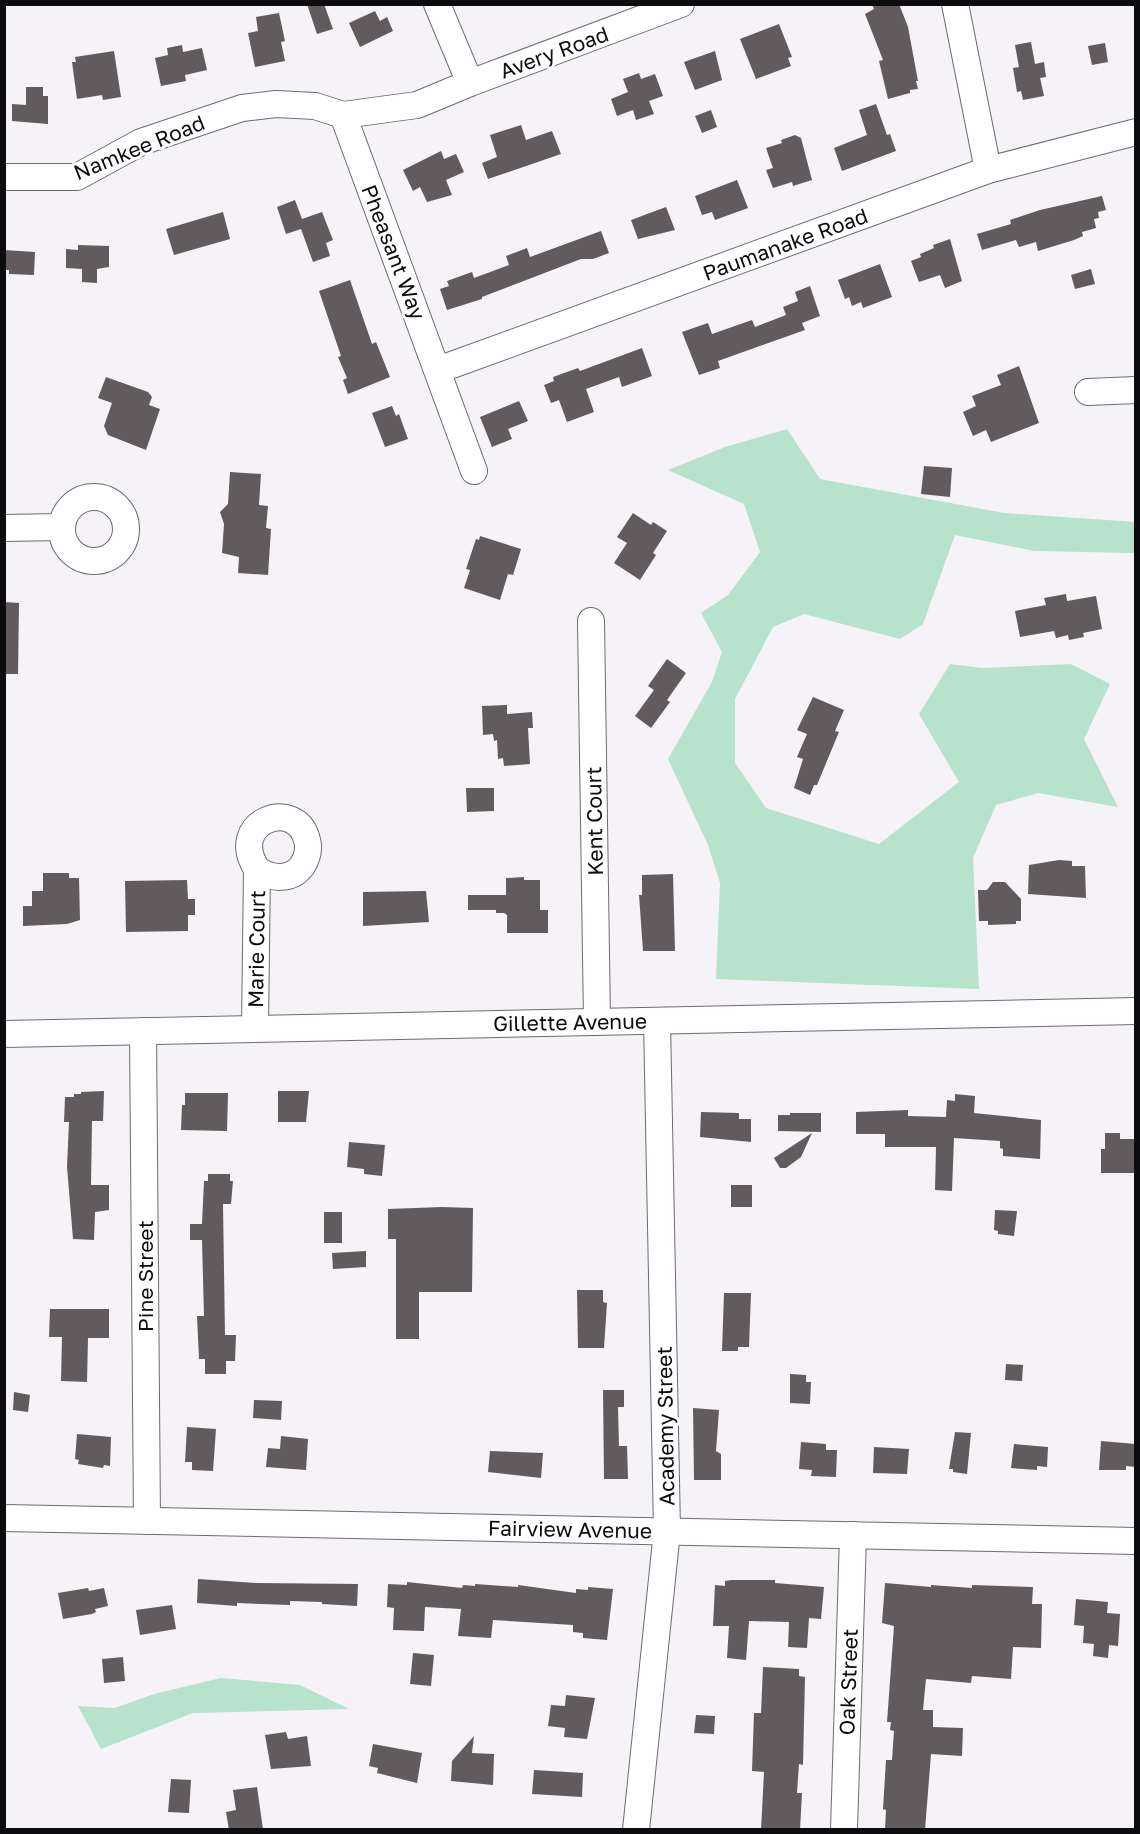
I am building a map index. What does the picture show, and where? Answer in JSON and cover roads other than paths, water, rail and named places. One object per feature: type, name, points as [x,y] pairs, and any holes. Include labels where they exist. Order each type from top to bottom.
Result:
[{"type":"street","points":[[437,4],[470,83]]},
{"type":"street","name":"Avery Road","points":[[343,115],[427,101],[681,4]]},
{"type":"street","points":[[955,4],[988,170]]},
{"type":"street","name":"Namkee Road","points":[[4,177],[77,177],[141,142],[242,108],[276,104],[315,106],[343,115]]},
{"type":"street","name":"Pheasant Way","points":[[343,115],[474,471]]},
{"type":"street","name":"Paumanake Road","points":[[438,370],[988,170],[1136,132]]},
{"type":"street","points":[[1088,392],[1136,390]]},
{"type":"street","points":[[4,528],[61,527]]},
{"type":"street","name":"Kent Court","points":[[591,621],[597,1021]]},
{"type":"street","name":"Marie Court","points":[[255,1028],[257,869]]},
{"type":"street","name":"Gillette Avenue","points":[[4,1034],[1136,1011]]},
{"type":"street","name":"Academy Street","points":[[636,1830],[667,1531],[657,1021]]},
{"type":"street","name":"Pine Street","points":[[143,1031],[147,1521]]},
{"type":"street","name":"Fairview Avenue","points":[[4,1518],[1136,1541]]},
{"type":"street","name":"Oak Street","points":[[844,1830],[853,1535]]}]
